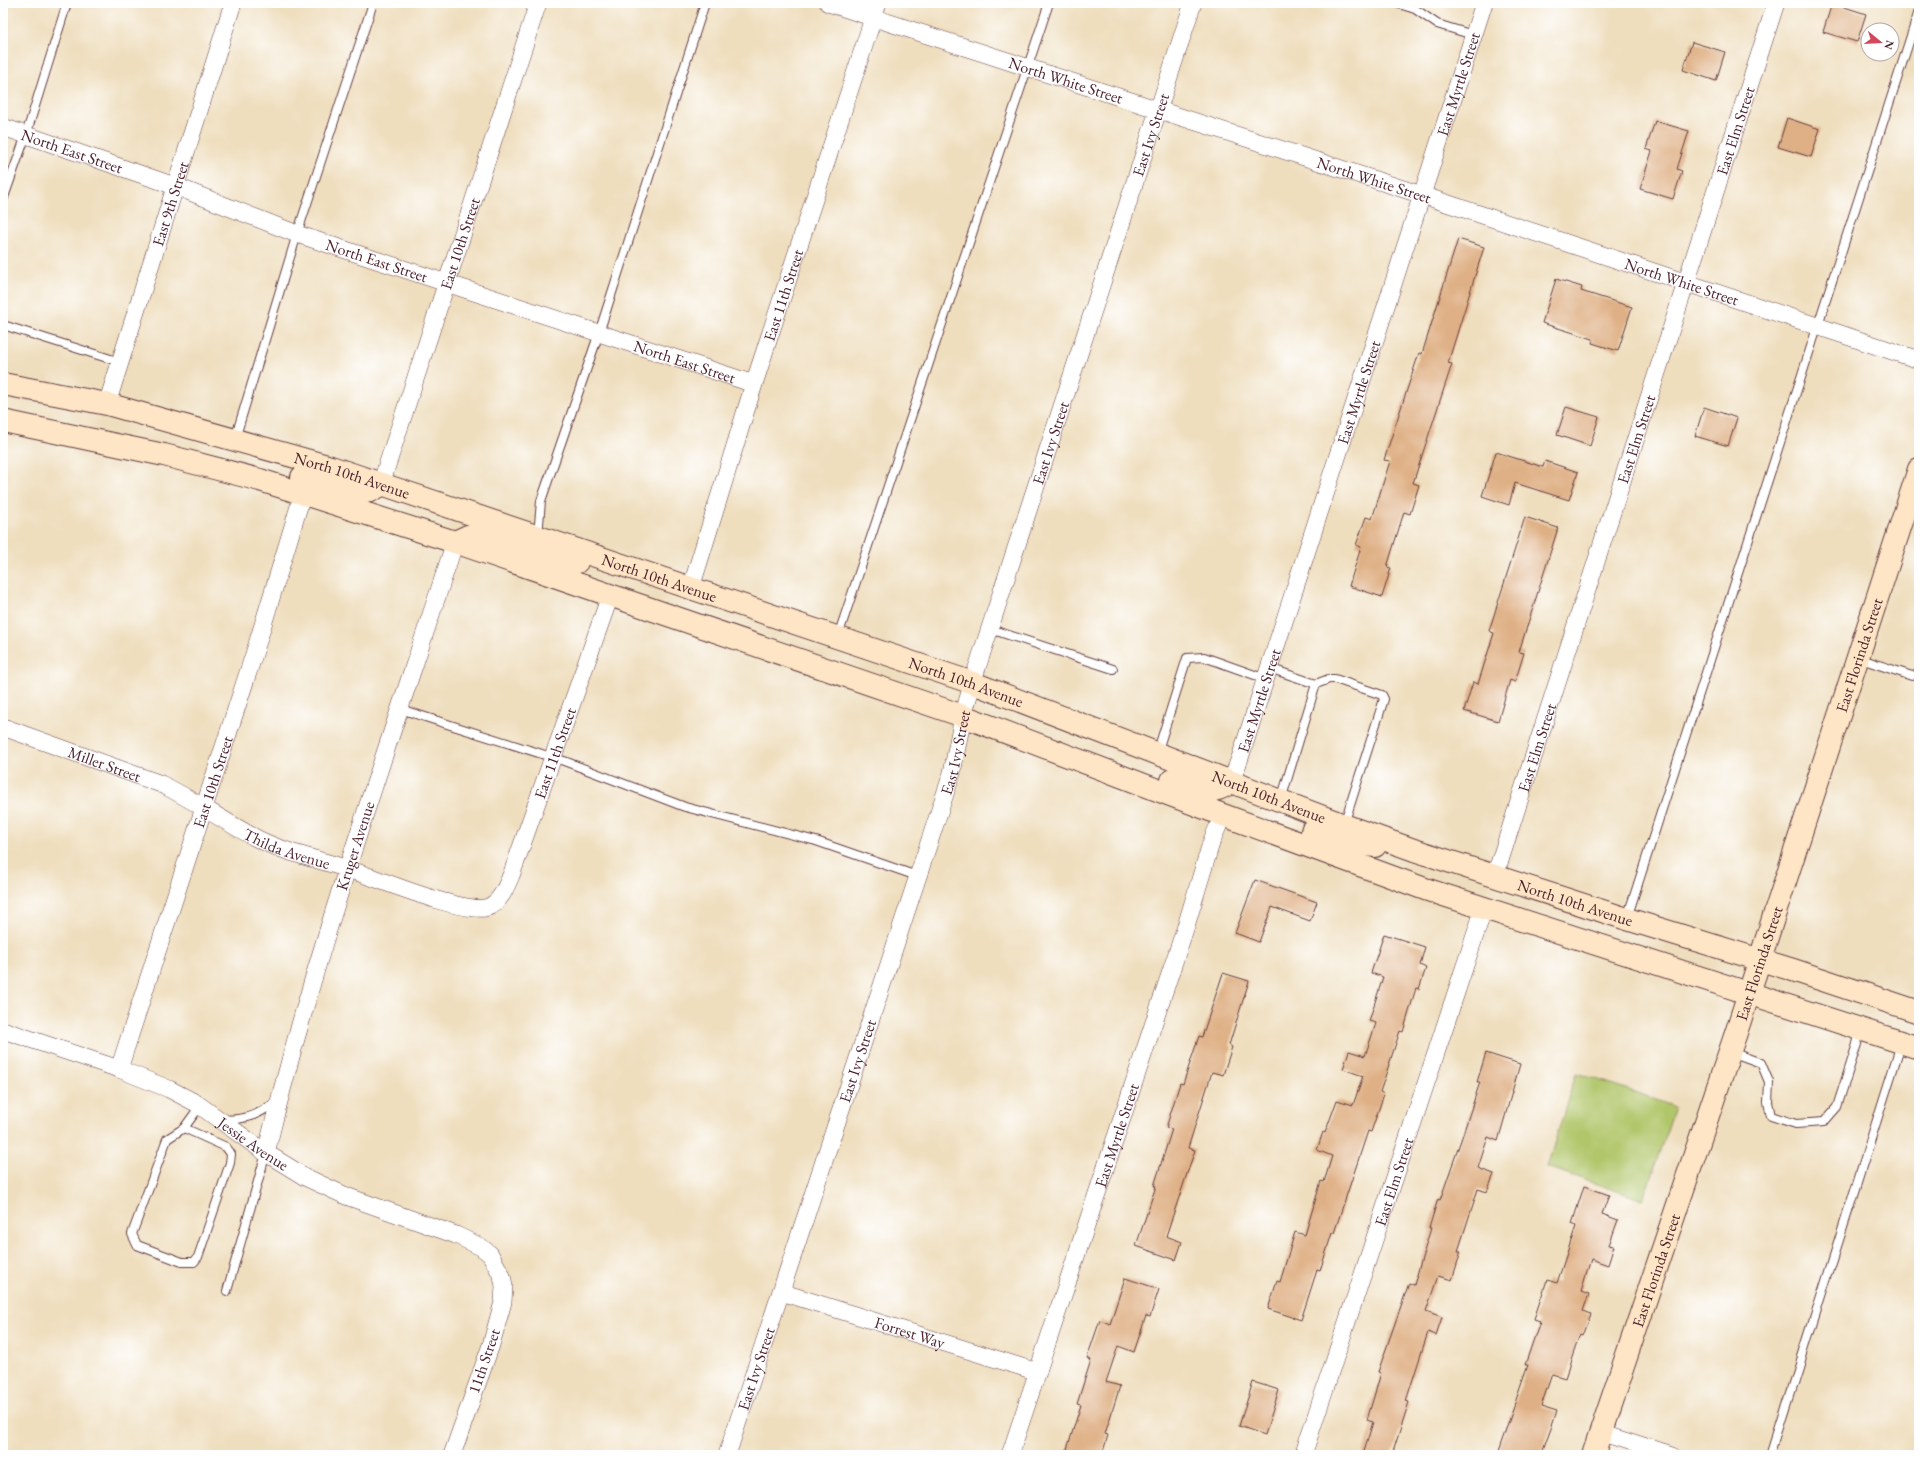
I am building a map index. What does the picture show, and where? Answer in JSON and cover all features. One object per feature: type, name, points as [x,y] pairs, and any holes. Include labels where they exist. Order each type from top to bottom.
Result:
[{"type":"main road","name":"North 10th Avenue","points":[[3,384],[107,404],[235,440],[381,484],[973,683],[1344,825],[1414,850],[1627,919],[1760,959],[1919,1010]]},
{"type":"main road","name":"North 10th Avenue","points":[[3,421],[207,466],[304,494],[455,542],[963,716],[1223,815],[1484,908],[1910,1045]]},
{"type":"main road","points":[[207,466],[247,465],[273,468],[358,493],[372,492],[381,484]]},
{"type":"main road","name":"East Florinda Street","points":[[1593,1455],[1749,993],[1919,469]]},
{"type":"main road","points":[[455,542],[468,536],[480,535],[558,558],[579,562],[602,558]]},
{"type":"main road","points":[[1088,763],[1124,764],[1205,791],[1215,792],[1231,782]]},
{"type":"main road","points":[[1223,815],[1226,810],[1233,807],[1244,807],[1340,842],[1414,850]]},
{"type":"street","name":"East 9th Street","points":[[107,404],[233,3]]},
{"type":"street","name":"East 10th Street","points":[[381,484],[538,3]]},
{"type":"street","name":"North White Street","points":[[828,3],[876,10],[1028,68],[1422,195],[1685,284],[1919,360]]},
{"type":"street","name":"East Ivy Street","points":[[727,1455],[952,773],[963,716],[973,683],[1193,3]]},
{"type":"street","name":"East Myrtle Street","points":[[1231,782],[1268,673],[1484,3]]},
{"type":"street","name":"East Elm Street","points":[[1495,876],[1776,3]]},
{"type":"street","name":"East 11th Street","points":[[692,588],[754,384],[876,10]]},
{"type":"street","name":"North East Street","points":[[3,127],[175,186],[297,234],[754,384]]},
{"type":"street","name":"East 10th Street","points":[[120,1069],[304,494]]},
{"type":"street","name":"Kruger Avenue","points":[[266,1153],[279,1100],[348,869],[455,542]]},
{"type":"street","name":"East 11th Street","points":[[492,905],[506,888],[512,873],[610,596]]},
{"type":"street","name":"Miller Street","points":[[3,727],[161,784],[204,806]]},
{"type":"street","name":"Thilda Avenue","points":[[204,806],[258,839],[293,853],[348,869],[441,900],[471,908],[486,908],[492,905]]},
{"type":"street","name":"East Myrtle Street","points":[[1010,1455],[1186,926],[1212,840],[1223,815]]},
{"type":"street","name":"East Elm Street","points":[[1303,1455],[1484,908]]},
{"type":"street","name":"Jessie Avenue","points":[[3,1030],[120,1069],[169,1089],[222,1120],[266,1153],[305,1177],[346,1196],[481,1246],[490,1254],[498,1266]]},
{"type":"street","name":"11th Street","points":[[452,1455],[491,1346],[503,1302],[504,1286],[498,1266]]},
{"type":"street","name":"Forrest Way","points":[[781,1292],[1038,1372]]},
{"type":"street","points":[[1600,1432],[1671,1455]]},
{"type":"lane","points":[[3,200],[26,135],[67,3]]},
{"type":"lane","points":[[235,440],[297,234],[373,3]]},
{"type":"lane","points":[[538,536],[541,501],[599,333],[705,3]]},
{"type":"lane","points":[[838,637],[1028,68],[1048,3]]},
{"type":"lane","points":[[1396,3],[1415,9],[1437,24],[1473,35]]},
{"type":"lane","points":[[1627,919],[1919,11]]},
{"type":"lane","points":[[3,325],[120,362]]},
{"type":"lane","points":[[990,629],[1113,669]]},
{"type":"lane","points":[[1157,754],[1187,658],[1204,657],[1316,684],[1329,679],[1335,679],[1382,695],[1384,699],[1344,825]]},
{"type":"lane","points":[[1857,658],[1912,676],[1919,674]]},
{"type":"lane","points":[[1281,801],[1316,684]]},
{"type":"lane","points":[[400,709],[553,758],[685,807],[816,841],[917,876]]},
{"type":"lane","points":[[1729,1051],[1761,1063],[1769,1082],[1768,1102],[1771,1116],[1796,1124],[1824,1122],[1837,1107],[1857,1044],[1860,1029]]},
{"type":"lane","points":[[1771,1455],[1910,1045]]},
{"type":"lane","points":[[222,1120],[244,1119],[260,1113],[279,1100]]},
{"type":"lane","points":[[184,1128],[226,1148],[231,1154],[230,1162],[201,1250],[194,1262],[182,1262],[137,1245],[132,1234],[167,1139],[184,1128],[200,1106]]},
{"type":"lane","points":[[227,1291],[266,1153]]},
{"type":"green space","points":[[1576,1073],[1618,1086],[1675,1107],[1643,1200],[1547,1167]]},
{"type":"building","points":[[1832,3],[1866,14],[1863,22],[1860,22],[1860,33],[1857,42],[1823,32]]},
{"type":"building","points":[[1692,42],[1725,52],[1716,81],[1683,70]]},
{"type":"building","points":[[1787,118],[1820,129],[1811,157],[1778,147]]},
{"type":"building","points":[[1655,121],[1689,131],[1677,169],[1682,171],[1673,199],[1640,189],[1652,151],[1646,149]]},
{"type":"building","points":[[1458,239],[1484,247],[1448,363],[1452,364],[1413,483],[1419,485],[1410,514],[1404,512],[1387,567],[1391,568],[1382,597],[1349,586],[1361,547],[1356,545],[1366,517],[1372,519],[1390,461],[1384,460],[1419,353],[1422,354]]},
{"type":"building","points":[[1556,279],[1582,287],[1581,291],[1632,307],[1618,351],[1592,343],[1593,339],[1542,323]]},
{"type":"building","points":[[1566,407],[1599,417],[1590,446],[1557,435]]},
{"type":"building","points":[[1704,407],[1737,418],[1728,446],[1695,436]]},
{"type":"building","points":[[1496,452],[1543,467],[1545,461],[1578,472],[1569,500],[1515,483],[1509,505],[1482,496]]},
{"type":"building","points":[[1525,517],[1558,528],[1519,652],[1524,653],[1515,682],[1510,680],[1498,721],[1464,711],[1473,682],[1478,684],[1494,633],[1489,631]]},
{"type":"building","points":[[1255,880],[1317,902],[1310,921],[1272,907],[1259,942],[1235,933]]},
{"type":"building","points":[[1384,934],[1425,947],[1420,965],[1426,968],[1419,989],[1416,988],[1403,1032],[1400,1031],[1380,1092],[1384,1094],[1371,1132],[1368,1131],[1334,1233],[1332,1233],[1320,1271],[1317,1270],[1301,1320],[1268,1309],[1277,1281],[1280,1282],[1295,1232],[1305,1235],[1321,1181],[1324,1182],[1332,1156],[1317,1150],[1323,1132],[1325,1133],[1337,1100],[1353,1105],[1363,1076],[1343,1069],[1349,1051],[1365,1056],[1376,1023],[1369,1021],[1383,977],[1371,973]]},
{"type":"building","points":[[1223,973],[1249,981],[1229,1045],[1232,1047],[1223,1075],[1212,1072],[1188,1148],[1195,1150],[1166,1236],[1182,1242],[1176,1260],[1136,1246],[1156,1186],[1154,1186],[1172,1129],[1166,1128],[1180,1083],[1183,1084],[1199,1036],[1202,1037]]},
{"type":"building","points":[[1486,1053],[1520,1064],[1498,1141],[1488,1137],[1478,1168],[1494,1174],[1487,1192],[1478,1189],[1458,1251],[1461,1251],[1452,1280],[1438,1276],[1426,1311],[1442,1317],[1436,1335],[1428,1332],[1406,1401],[1409,1402],[1392,1455],[1363,1455],[1373,1422],[1367,1420],[1381,1373],[1378,1372],[1409,1283],[1414,1285],[1438,1199],[1440,1200],[1480,1082],[1477,1082]]},
{"type":"building","points":[[1584,1186],[1609,1195],[1602,1214],[1618,1220],[1609,1245],[1614,1246],[1608,1265],[1591,1259],[1581,1291],[1589,1294],[1583,1311],[1590,1314],[1582,1335],[1580,1334],[1565,1378],[1552,1374],[1541,1406],[1557,1411],[1541,1455],[1497,1455],[1528,1365],[1525,1365],[1540,1321],[1534,1319],[1547,1280],[1557,1283],[1576,1226],[1572,1224]]},
{"type":"building","points":[[1125,1278],[1159,1289],[1150,1317],[1146,1316],[1134,1352],[1118,1346],[1106,1382],[1120,1386],[1105,1434],[1108,1435],[1102,1455],[1074,1455],[1066,1452],[1081,1405],[1077,1404],[1091,1360],[1087,1358],[1100,1320],[1110,1324]]},
{"type":"building","points":[[1253,1382],[1279,1390],[1265,1435],[1239,1426]]}]
